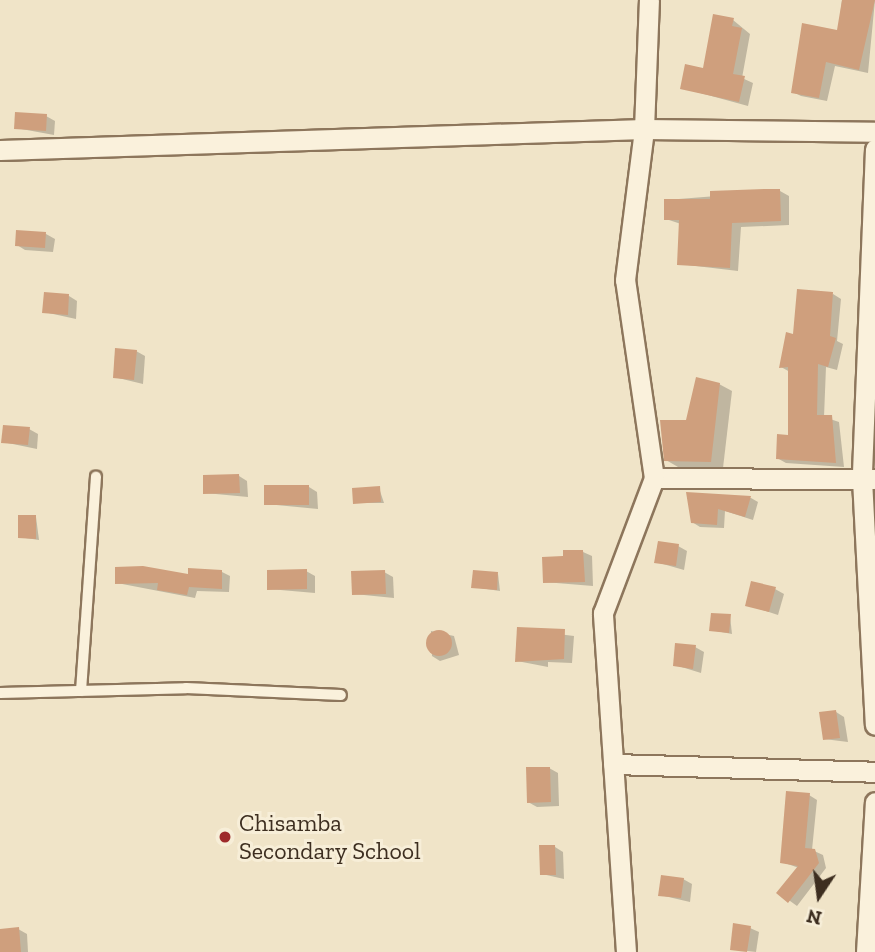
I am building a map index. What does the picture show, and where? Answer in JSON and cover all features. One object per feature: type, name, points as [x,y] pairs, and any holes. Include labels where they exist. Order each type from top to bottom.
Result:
[{"type":"street","points":[[626,952],[603,613],[654,478],[625,280],[644,129],[649,0]]},
{"type":"street","points":[[0,150],[644,129],[875,132]]},
{"type":"street","points":[[875,149],[868,479],[875,724]]},
{"type":"street","points":[[654,478],[868,479]]},
{"type":"street","points":[[613,764],[875,772]]},
{"type":"street","points":[[866,952],[875,802]]},
{"type":"lane","points":[[81,691],[96,477]]},
{"type":"lane","points":[[0,693],[81,691],[341,695]]},
{"type":"building","points":[[842,0],[875,0],[859,70],[826,62],[819,98],[791,93],[802,23],[837,30]]},
{"type":"building","points":[[713,14],[734,18],[732,26],[742,28],[733,74],[745,76],[739,102],[680,89],[685,64],[703,68]]},
{"type":"building","points":[[15,112],[47,114],[46,131],[14,129]]},
{"type":"building","points":[[780,189],[781,221],[732,223],[730,268],[677,265],[679,220],[664,220],[664,199],[710,199],[710,191]]},
{"type":"building","points":[[16,230],[46,232],[45,248],[15,246]]},
{"type":"building","points":[[797,289],[833,292],[830,336],[836,338],[828,367],[818,364],[817,415],[832,415],[836,463],[776,459],[777,434],[788,435],[788,367],[779,368],[786,332],[793,334]]},
{"type":"building","points":[[44,292],[69,294],[68,315],[42,313]]},
{"type":"building","points":[[115,348],[137,350],[134,380],[113,378]]},
{"type":"building","points":[[696,377],[720,383],[711,462],[664,461],[660,420],[686,420]]},
{"type":"building","points":[[3,425],[30,427],[28,445],[1,443]]},
{"type":"building","points":[[239,474],[240,493],[203,494],[203,475]]},
{"type":"building","points":[[264,485],[309,485],[309,505],[264,505]]},
{"type":"building","points":[[380,486],[381,502],[353,504],[352,488]]},
{"type":"building","points":[[686,492],[751,496],[745,517],[718,509],[717,525],[691,523]]},
{"type":"building","points":[[18,515],[36,515],[36,539],[18,538]]},
{"type":"building","points":[[658,541],[679,544],[676,566],[654,563]]},
{"type":"building","points":[[563,550],[583,550],[585,582],[543,583],[542,557],[563,556]]},
{"type":"building","points":[[143,566],[188,574],[188,568],[222,570],[222,589],[189,587],[187,595],[157,590],[158,583],[115,584],[115,567]]},
{"type":"building","points":[[307,569],[307,589],[267,590],[267,570]]},
{"type":"building","points":[[385,570],[386,594],[352,595],[351,571]]},
{"type":"building","points":[[473,570],[498,572],[497,590],[471,588]]},
{"type":"building","points":[[751,581],[776,587],[769,612],[745,606]]},
{"type":"building","points":[[711,613],[731,614],[729,633],[709,631]]},
{"type":"building","points":[[517,627],[565,629],[564,659],[515,662]]},
{"type":"building","points":[[439,630],[448,634],[452,643],[448,652],[439,656],[430,652],[426,643],[430,634]]},
{"type":"building","points":[[675,643],[696,645],[693,669],[673,666]]},
{"type":"building","points":[[836,710],[840,738],[823,740],[819,712]]},
{"type":"building","points":[[526,767],[550,767],[551,802],[527,803]]},
{"type":"building","points":[[786,791],[810,793],[805,848],[815,849],[819,863],[788,903],[776,893],[798,866],[780,863]]},
{"type":"building","points":[[539,845],[555,845],[556,875],[540,875]]},
{"type":"building","points":[[661,875],[684,878],[681,898],[658,896]]},
{"type":"building","points":[[733,923],[751,926],[747,952],[730,950]]},
{"type":"building","points":[[19,927],[21,952],[0,952],[0,929]]},
{"type":"place","name":"Chisamba Secondary School","points":[[225,837]]}]
